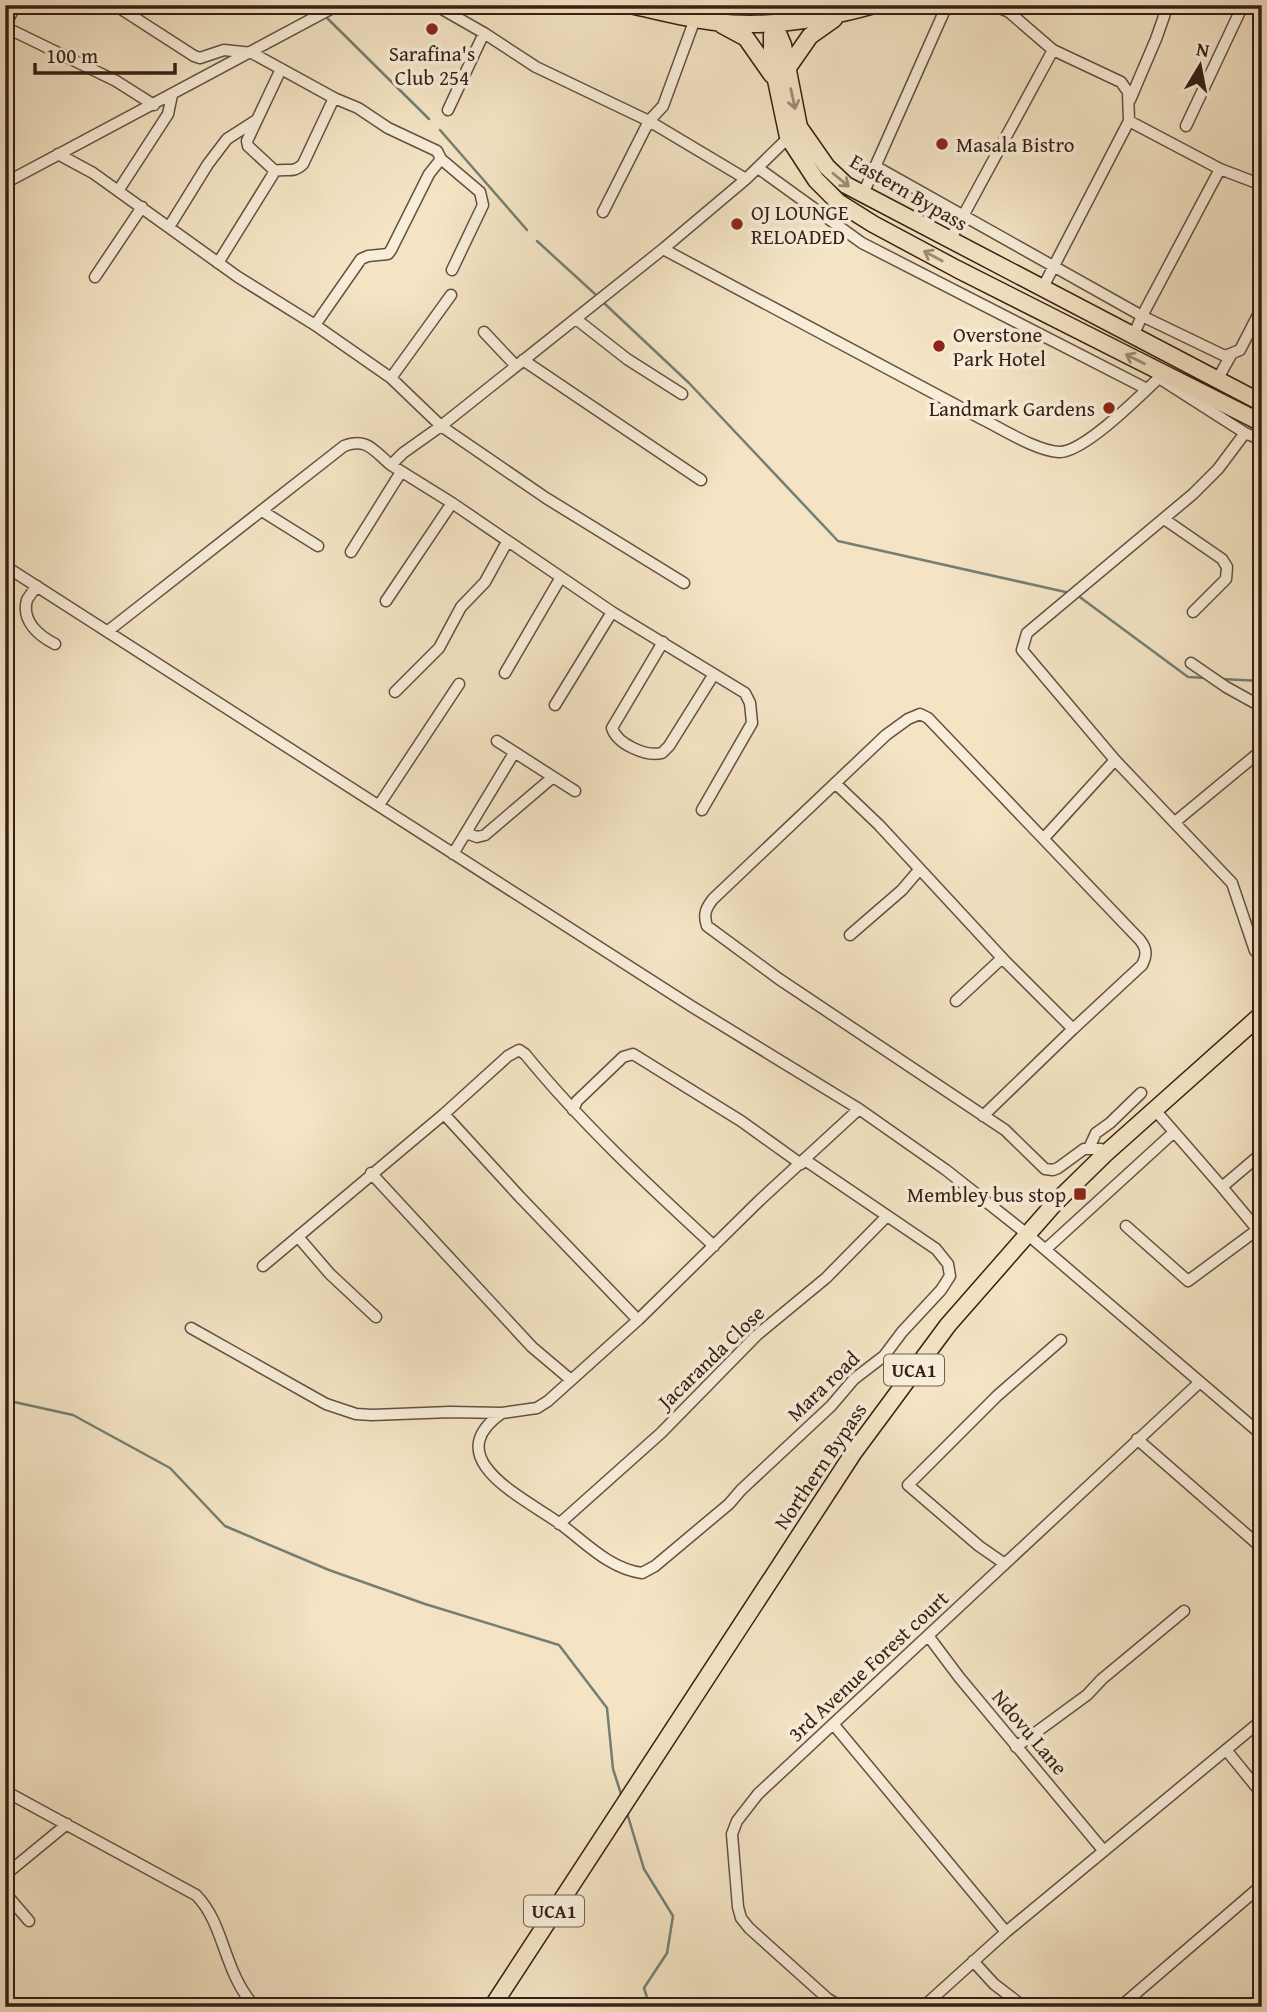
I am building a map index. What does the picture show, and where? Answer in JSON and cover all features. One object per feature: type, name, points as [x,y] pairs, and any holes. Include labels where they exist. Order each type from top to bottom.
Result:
[{"type":"main road","points":[[630,5],[717,22],[774,24],[811,21],[874,5]]},
{"type":"main road","points":[[717,22],[746,38],[781,73],[810,36],[842,14]]},
{"type":"main road","name":"Eastern Bypass","points":[[774,24],[780,34],[781,73],[794,132],[816,180],[838,202],[873,224],[1162,376],[1262,423]]},
{"type":"main road","name":"Eastern Bypass","points":[[794,132],[846,185],[1262,403]]},
{"type":"main road","name":"Northern Bypass","points":[[492,2007],[635,1784],[901,1385],[948,1325],[1097,1151],[1155,1110],[1262,1014]]},
{"type":"street","points":[[16,5],[5,26],[154,104]]},
{"type":"street","points":[[115,5],[194,57],[200,58],[223,50],[252,53],[439,153],[440,159],[480,192],[483,199],[483,205],[452,270]]},
{"type":"street","points":[[435,5],[536,67],[649,121],[746,180]]},
{"type":"street","points":[[863,194],[947,5]]},
{"type":"street","points":[[992,5],[1009,12],[1054,50],[1121,82],[1130,100],[1129,121],[1042,289]]},
{"type":"street","points":[[1130,100],[1168,5]]},
{"type":"street","points":[[1186,126],[1243,5]]},
{"type":"street","points":[[6,182],[335,7]]},
{"type":"street","points":[[603,212],[649,121],[663,106],[695,19]]},
{"type":"street","points":[[448,110],[484,33]]},
{"type":"street","points":[[950,240],[1054,50]]},
{"type":"street","points":[[281,69],[248,136],[248,146],[275,171],[290,172],[298,170],[303,164],[334,99]]},
{"type":"street","points":[[118,191],[168,114],[172,95]]},
{"type":"street","points":[[169,227],[226,139],[256,121]]},
{"type":"street","points":[[1129,121],[1220,169],[1262,186]]},
{"type":"street","points":[[391,465],[663,249],[746,180],[794,132]]},
{"type":"street","points":[[58,154],[142,207],[218,263],[391,378],[441,426],[546,498],[684,583]]},
{"type":"street","points":[[314,325],[361,259],[388,254],[429,174],[440,159]]},
{"type":"street","points":[[875,166],[1052,267],[1215,353],[1225,356],[1240,349],[1262,307]]},
{"type":"street","points":[[758,168],[862,243],[1147,389]]},
{"type":"street","points":[[1133,336],[1220,169]]},
{"type":"street","points":[[218,263],[275,171]]},
{"type":"street","points":[[95,277],[142,207]]},
{"type":"street","points":[[862,243],[873,224]]},
{"type":"street","points":[[663,249],[984,420],[1056,452],[1077,448],[1117,417],[1162,376],[1245,433],[1262,440]]},
{"type":"street","points":[[1065,300],[1076,280]]},
{"type":"street","points":[[391,378],[451,295]]},
{"type":"street","points":[[1028,328],[1039,310]]},
{"type":"street","points":[[576,319],[627,359],[682,394]]},
{"type":"street","points":[[484,332],[519,363],[701,480]]},
{"type":"street","points":[[1217,380],[1231,355]]},
{"type":"street","points":[[1245,433],[1219,470],[1027,633],[1021,645],[1022,650],[1115,760],[1232,883],[1255,951]]},
{"type":"street","points":[[108,631],[344,446],[363,442],[401,472],[452,503],[612,612],[745,693],[750,703],[752,723],[702,810]]},
{"type":"street","points":[[351,552],[401,472]]},
{"type":"street","points":[[386,601],[452,503]]},
{"type":"street","points":[[262,511],[318,547]]},
{"type":"street","points":[[1164,519],[1222,559],[1227,567],[1227,579],[1193,612]]},
{"type":"street","points":[[395,692],[439,648],[461,607],[485,582],[507,542]]},
{"type":"street","points":[[5,566],[691,1006],[859,1109],[946,1170],[1027,1234],[1262,1434]]},
{"type":"street","points":[[505,673],[561,577]]},
{"type":"street","points":[[37,586],[27,601],[27,616],[42,638],[55,644]]},
{"type":"street","points":[[555,705],[612,612]]},
{"type":"street","points":[[663,642],[612,728],[616,737],[649,754],[662,753],[714,674]]},
{"type":"street","points":[[1191,663],[1262,707]]},
{"type":"street","points":[[379,806],[459,684]]},
{"type":"street","points":[[983,1116],[1142,965],[1146,950],[1140,940],[944,734],[928,718],[920,715],[908,719],[886,735],[713,899],[704,916],[707,926],[779,979],[983,1116],[1005,1130],[1049,1170],[1058,1168],[1084,1149],[1097,1151],[1096,1132],[1110,1123],[1141,1093]]},
{"type":"street","points":[[497,741],[575,791]]},
{"type":"street","points":[[1175,822],[1262,750]]},
{"type":"street","points":[[453,853],[514,753]]},
{"type":"street","points":[[1044,838],[1115,760]]},
{"type":"street","points":[[466,833],[477,837],[485,835],[554,777]]},
{"type":"street","points":[[835,783],[879,825],[1004,960],[1073,1029]]},
{"type":"street","points":[[850,936],[902,890],[919,870]]},
{"type":"street","points":[[956,1001],[999,961],[1004,960]]},
{"type":"street","points":[[263,1266],[444,1114],[508,1056],[519,1051],[525,1054],[573,1110],[634,1171],[714,1246]]},
{"type":"street","name":"Mara road","points":[[559,1524],[586,1546],[630,1571],[642,1573],[655,1566],[729,1504],[831,1406],[854,1379],[884,1356],[950,1276],[948,1264],[936,1249],[741,1121],[632,1054],[623,1057],[577,1101],[573,1110]]},
{"type":"street","points":[[191,1328],[326,1404],[343,1410],[372,1415],[502,1413],[537,1408],[638,1320],[830,1133],[859,1109]]},
{"type":"street","points":[[1126,1226],[1188,1281],[1260,1233],[1155,1110]]},
{"type":"street","points":[[444,1114],[638,1320]]},
{"type":"street","points":[[1045,1249],[1174,1132]]},
{"type":"street","points":[[1222,1187],[1262,1153]]},
{"type":"street","points":[[371,1173],[531,1347],[571,1380]]},
{"type":"street","name":"Jacaranda Close","points":[[559,1524],[687,1409],[757,1335],[826,1278],[887,1216]]},
{"type":"street","points":[[299,1238],[330,1274],[376,1317]]},
{"type":"street","points":[[1005,1564],[979,1546],[908,1485],[997,1396],[1061,1340]]},
{"type":"street","name":"3rd Avenue Forest court","points":[[842,2007],[820,1992],[741,1918],[733,1870],[732,1834],[737,1821],[758,1794],[1200,1382]]},
{"type":"street","points":[[502,1413],[487,1423],[479,1437],[478,1450],[483,1465],[496,1479],[559,1524]]},
{"type":"street","points":[[1137,1439],[1262,1548]]},
{"type":"street","points":[[1016,1747],[1087,1695],[1102,1679],[1184,1611]]},
{"type":"street","name":"Ndovu Lane","points":[[929,1637],[1016,1747],[1103,1850]]},
{"type":"street","points":[[923,2007],[1006,1932],[1262,1720]]},
{"type":"street","points":[[835,1725],[1006,1932]]},
{"type":"street","points":[[1227,1751],[1262,1794]]},
{"type":"street","points":[[5,1791],[196,1895],[210,1912],[237,1984],[255,2007]]},
{"type":"street","points":[[5,1875],[67,1824]]},
{"type":"street","points":[[1119,2007],[1262,1885]]},
{"type":"street","points":[[5,1894],[29,1921]]},
{"type":"street","points":[[973,1961],[994,1984],[1024,2007]]},
{"type":"waterway","points":[[324,15],[429,119]]},
{"type":"waterway","points":[[440,130],[527,230]]},
{"type":"waterway","points":[[537,241],[595,294]]},
{"type":"waterway","points":[[605,304],[689,383],[838,541],[1070,593]]},
{"type":"waterway","points":[[1077,595],[1188,677],[1207,678]]},
{"type":"waterway","points":[[1221,679],[1262,681]]},
{"type":"waterway","points":[[5,1400],[73,1415],[170,1468],[225,1526],[329,1570],[425,1604],[559,1645],[607,1708],[613,1769],[622,1797]]},
{"type":"waterway","points":[[627,1813],[644,1869],[673,1916],[667,1953],[644,1988],[650,2007]]},
{"type":"place","name":"Sarafina's Club 254","points":[[432,29]]},
{"type":"place","name":"Masala Bistro","points":[[942,144]]},
{"type":"place","name":"OJ LOUNGE RELOADED","points":[[737,224]]},
{"type":"place","name":"Overstone Park Hotel","points":[[939,346]]},
{"type":"place","name":"Landmark Gardens","points":[[1109,408]]},
{"type":"place","name":"Membley bus stop","points":[[1080,1194]]}]
